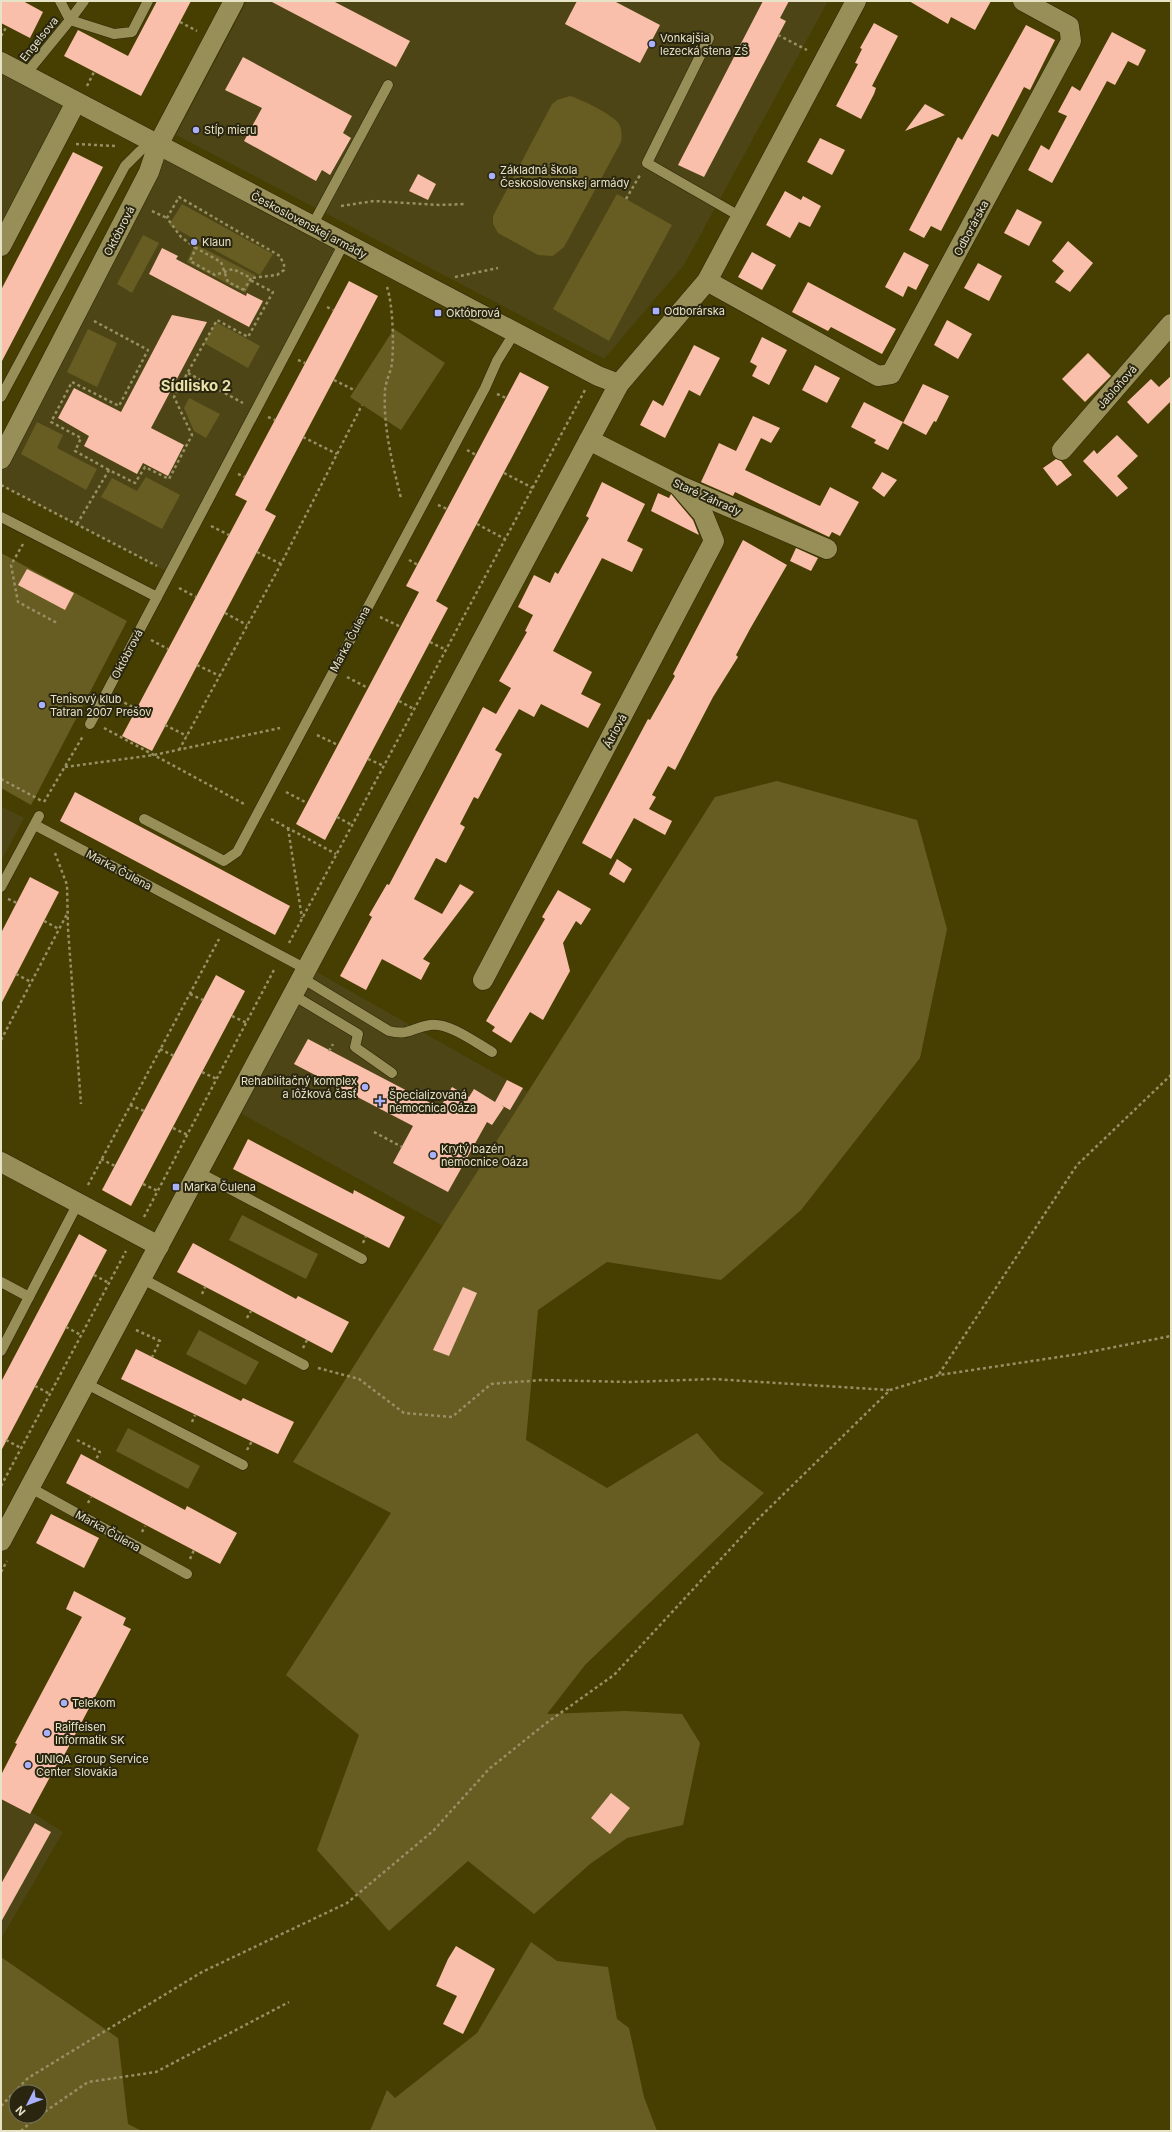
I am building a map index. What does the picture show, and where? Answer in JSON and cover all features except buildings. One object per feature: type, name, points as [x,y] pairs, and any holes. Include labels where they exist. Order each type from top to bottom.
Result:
[{"type":"street","name":"Októbrová","points":[[1,459],[149,172],[155,144],[234,1]]},
{"type":"street","points":[[1,1541],[619,384],[707,281],[856,1]]},
{"type":"street","name":"Odborárska","points":[[707,281],[878,376],[891,374],[1072,41],[1069,26],[1023,1]]},
{"type":"street","name":"Československej armády","points":[[1,62],[25,75],[80,96],[155,144],[598,376],[619,384]]},
{"type":"street","points":[[1,246],[80,96]]},
{"type":"street","name":"Jabloňová","points":[[1062,450],[1171,324]]},
{"type":"street","name":"Staré Záhrady","points":[[589,440],[678,485],[827,550]]},
{"type":"street","name":"Átriová","points":[[483,980],[714,541],[703,514],[678,485]]},
{"type":"street","points":[[1,1162],[159,1246]]},
{"type":"lane","points":[[60,1],[70,20],[84,1]]},
{"type":"lane","name":"Engelsova","points":[[25,75],[70,20],[114,34],[132,32],[148,1]]},
{"type":"lane","points":[[709,38],[647,163],[741,217]]},
{"type":"lane","points":[[312,226],[388,85]]},
{"type":"lane","name":"Októbrová","points":[[1,397],[125,166],[140,151],[155,144]]},
{"type":"lane","name":"Októbrová","points":[[91,722],[344,243]]},
{"type":"lane","name":"Marka Čulena","points":[[144,819],[224,861],[237,852],[485,388],[497,361],[515,332]]},
{"type":"lane","points":[[1,517],[156,598]]},
{"type":"lane","points":[[1,887],[37,820]]},
{"type":"lane","name":"Marka Čulena","points":[[37,820],[46,831],[225,927],[304,974],[389,1031],[402,1034],[432,1025],[456,1031],[492,1052]]},
{"type":"lane","points":[[292,995],[358,1034],[355,1048],[392,1073]]},
{"type":"lane","points":[[198,1172],[362,1259]]},
{"type":"lane","points":[[1,1351],[78,1203]]},
{"type":"lane","points":[[141,1278],[304,1365]]},
{"type":"lane","points":[[1,1282],[29,1297]]},
{"type":"lane","points":[[85,1383],[244,1465]]},
{"type":"lane","name":"Marka Čulena","points":[[30,1487],[187,1574]]},
{"type":"path","points":[[180,22],[202,34]]},
{"type":"path","points":[[1,36],[7,26]]},
{"type":"path","points":[[778,35],[811,52]]},
{"type":"path","points":[[80,96],[94,72]]},
{"type":"path","points":[[54,144],[116,146]]},
{"type":"path","points":[[626,199],[647,163]]},
{"type":"path","points":[[149,218],[152,210],[167,218],[181,236],[196,248],[221,262],[228,282],[244,290],[251,279],[277,275],[284,270],[284,264],[280,256],[179,197],[167,218]]},
{"type":"path","points":[[321,208],[374,201],[438,205],[466,204]]},
{"type":"path","points":[[97,315],[94,322],[148,350],[119,406],[72,382],[51,422],[81,438],[75,451],[136,483],[145,467],[169,479],[192,435],[174,397],[217,320],[248,337],[273,292],[233,269],[215,275],[190,261],[196,248]]},
{"type":"path","points":[[451,278],[472,275],[498,268]]},
{"type":"path","points":[[386,284],[391,306],[392,363],[386,388],[385,413],[389,451],[401,498]]},
{"type":"path","points":[[188,373],[256,410]]},
{"type":"path","points":[[334,380],[354,390]]},
{"type":"path","points":[[179,750],[281,564],[362,405]]},
{"type":"path","points":[[304,437],[337,454]]},
{"type":"path","points":[[77,524],[110,470]]},
{"type":"path","points":[[504,473],[533,488]]},
{"type":"path","points":[[1,485],[170,573]]},
{"type":"path","points":[[477,524],[505,539]]},
{"type":"path","points":[[30,531],[11,565],[18,602],[57,623]]},
{"type":"path","points":[[257,552],[281,564]]},
{"type":"path","points":[[366,609],[400,627]]},
{"type":"path","points":[[225,613],[248,625]]},
{"type":"path","points":[[430,642],[446,650]]},
{"type":"path","points":[[197,665],[220,676]]},
{"type":"path","points":[[334,670],[368,688]]},
{"type":"path","points":[[399,701],[414,709]]},
{"type":"path","points":[[37,820],[44,802],[91,722],[336,854]]},
{"type":"path","points":[[165,725],[187,736]]},
{"type":"path","points":[[65,767],[154,755],[280,728]]},
{"type":"path","points":[[303,728],[338,745]]},
{"type":"path","points":[[368,759],[384,766]]},
{"type":"path","points":[[1,779],[44,802]]},
{"type":"path","points":[[273,785],[307,803]]},
{"type":"path","points":[[337,817],[352,824]]},
{"type":"path","points":[[288,828],[302,918]]},
{"type":"path","points":[[46,831],[67,885],[81,1104]]},
{"type":"path","points":[[1,1038],[68,913]]},
{"type":"path","points":[[44,921],[59,929]]},
{"type":"path","points":[[78,1203],[225,927]]},
{"type":"path","points":[[16,974],[31,982]]},
{"type":"path","points":[[190,994],[203,1000]]},
{"type":"path","points":[[232,1016],[247,1023]]},
{"type":"path","points":[[329,1051],[333,1044]]},
{"type":"path","points":[[160,1049],[174,1056]]},
{"type":"path","points":[[202,1072],[217,1079]]},
{"type":"path","points":[[938,1375],[1077,1165],[1171,1075]]},
{"type":"path","points":[[130,1105],[144,1111]]},
{"type":"path","points":[[173,1128],[188,1135]]},
{"type":"path","points":[[374,1132],[402,1146]]},
{"type":"path","points":[[101,1159],[115,1166]]},
{"type":"path","points":[[143,1184],[158,1191]]},
{"type":"path","points":[[94,1275],[109,1283]]},
{"type":"path","points":[[66,1327],[81,1335]]},
{"type":"path","points":[[130,1327],[160,1341],[152,1357]]},
{"type":"path","points":[[304,1365],[359,1380],[404,1413],[452,1417],[491,1384],[541,1380],[630,1382],[713,1379],[890,1390],[938,1375],[1079,1354],[1171,1336]]},
{"type":"path","points":[[35,1386],[50,1394]]},
{"type":"path","points":[[1,2106],[28,2078],[195,1976],[347,1903],[432,1831],[489,1769],[545,1724],[614,1675],[756,1521],[890,1390]]},
{"type":"path","points":[[73,1438],[100,1452],[95,1462]]},
{"type":"path","points":[[6,1440],[21,1448]]},
{"type":"path","points":[[48,2109],[88,2082],[156,2072],[289,2002]]},
{"type":"path","points":[[21,2131],[29,2124]]},
{"type":"shaded area","name":"Základná škola Československej armády","points":[[247,1],[828,1],[684,265],[604,359],[176,135]]},
{"type":"shaded area","points":[[1,66],[70,103],[1,233]]},
{"type":"shaded area","points":[[570,96],[581,100],[616,120],[621,128],[621,142],[564,247],[553,256],[538,255],[498,233],[493,224],[493,216],[552,104],[557,100]]},
{"type":"shaded area","points":[[158,145],[344,243],[170,573],[1,485],[1,459]]},
{"type":"shaded area","points":[[617,194],[672,225],[609,341],[553,309]]},
{"type":"shaded area","points":[[182,204],[273,254],[260,275],[169,225]]},
{"type":"shaded area","points":[[143,235],[159,243],[132,293],[117,284]]},
{"type":"shaded area","points":[[195,244],[255,275],[245,293],[187,262]]},
{"type":"shaded area","points":[[216,322],[260,346],[248,368],[204,343]]},
{"type":"shaded area","points":[[88,329],[117,343],[97,387],[67,372]]},
{"type":"shaded area","points":[[394,329],[445,363],[401,430],[350,397]]},
{"type":"shaded area","points":[[189,398],[220,414],[206,438],[194,431],[184,408]]},
{"type":"shaded area","points":[[37,422],[63,435],[57,448],[97,469],[86,490],[21,454]]},
{"type":"shaded area","points":[[146,477],[180,495],[162,529],[101,497],[112,478],[137,491]]},
{"type":"shaded area","name":"Tenisový klub Tatran 2007 Prešov","points":[[1,553],[127,621],[31,805],[1,788]]},
{"type":"shaded area","points":[[777,781],[917,820],[947,929],[920,1058],[801,1210],[721,1280],[607,1262],[538,1310],[526,1440],[607,1488],[697,1433],[720,1460],[764,1493],[585,1665],[547,1714],[626,1711],[682,1714],[700,1743],[683,1825],[627,1838],[590,1864],[534,1914],[468,1861],[389,1931],[317,1850],[359,1735],[286,1675],[391,1513],[293,1462],[715,797]]},
{"type":"shaded area","points":[[1,806],[24,818],[1,861]]},
{"type":"shaded area","name":"Špecializovaná nemocnica Oáza","points":[[308,967],[528,1092],[443,1226],[233,1109]]},
{"type":"shaded area","points":[[242,1215],[318,1254],[306,1279],[229,1240]]},
{"type":"shaded area","points":[[199,1330],[259,1362],[246,1385],[186,1354]]},
{"type":"shaded area","points":[[128,1428],[200,1466],[188,1489],[116,1451]]},
{"type":"shaded area","points":[[1,1793],[63,1832],[1,1939]]},
{"type":"shaded area","points":[[531,1942],[557,1961],[608,1967],[617,2019],[629,2028],[644,2097],[657,2131],[370,2131],[387,2090],[395,2098],[477,2033]]},
{"type":"shaded area","points":[[1,1957],[118,2038],[128,2124],[142,2131],[1,2131]]},
{"type":"place","name":"Vonkajšia lezecká stena ZŠ","points":[[652,44]]},
{"type":"place","name":"Stĺp mieru","points":[[196,130]]},
{"type":"place","name":"Základná škola Československej armády","points":[[492,176]]},
{"type":"place","name":"Klaun","points":[[194,242]]},
{"type":"place","name":"Odborárska","points":[[656,311]]},
{"type":"place","name":"Októbrová","points":[[438,313]]},
{"type":"place","name":"Tenisový klub Tatran 2007 Prešov","points":[[42,705]]},
{"type":"place","name":"Rehabilitačný komplex a lôžková časť","points":[[365,1087]]},
{"type":"place","name":"Špecializovaná nemocnica Oáza","points":[[380,1101]]},
{"type":"place","name":"Krytý bazén nemocnice Oáza","points":[[433,1155]]},
{"type":"place","name":"Marka Čulena","points":[[176,1187]]},
{"type":"place","name":"Telekom","points":[[64,1703]]},
{"type":"place","name":"Raiffeisen Informatik SK","points":[[47,1733]]},
{"type":"place","name":"UNIQA Group Service Center Slovakia","points":[[28,1765]]},
{"type":"district","name":"Sídlisko 2","points":[[196,385]]}]
